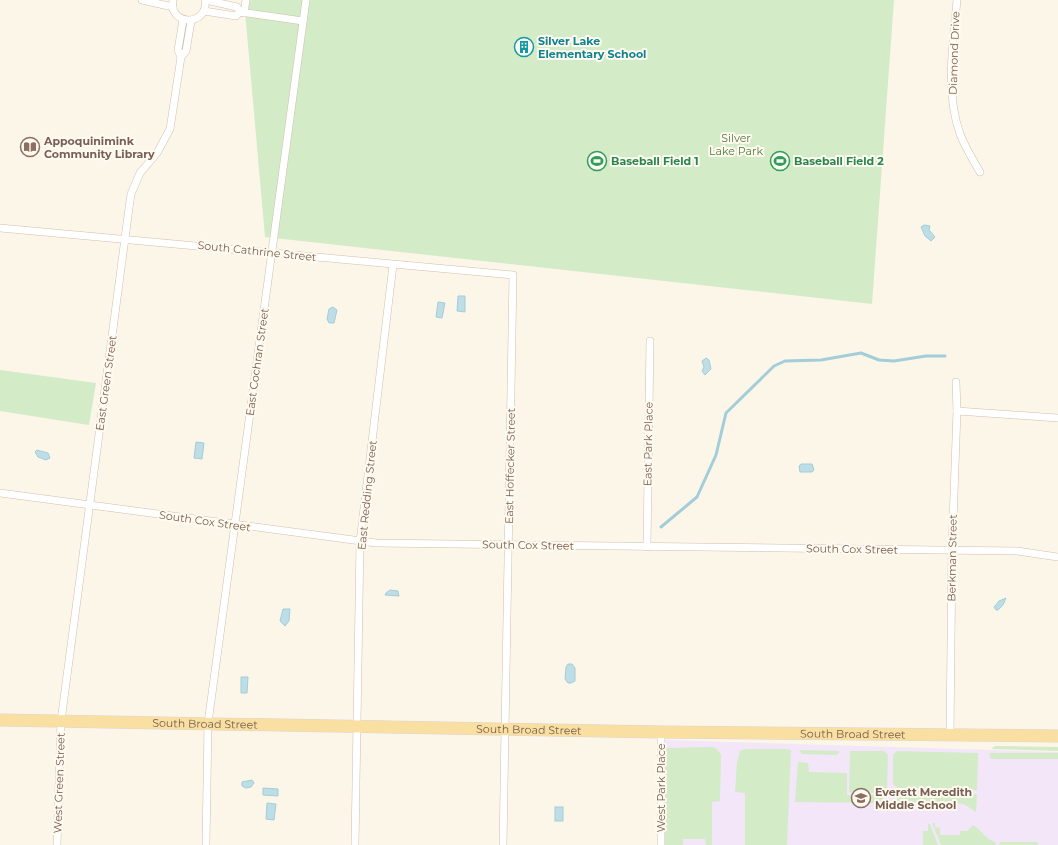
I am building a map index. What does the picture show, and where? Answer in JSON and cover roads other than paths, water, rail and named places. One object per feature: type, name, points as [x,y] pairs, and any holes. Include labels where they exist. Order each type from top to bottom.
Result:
[{"type":"main road","name":"South Broad Street","points":[[0,720],[661,732],[1058,736]]},
{"type":"street","points":[[142,0],[173,3],[176,14],[183,20],[191,21],[201,16],[204,11],[205,0],[237,7],[242,13]]},
{"type":"street","points":[[242,13],[246,0]]},
{"type":"street","name":"East Cochran Street","points":[[206,845],[208,723],[306,0]]},
{"type":"street","name":"Diamond Drive","points":[[957,0],[951,73],[953,104],[961,135],[980,172]]},
{"type":"street","points":[[204,11],[236,16],[242,13],[303,21]]},
{"type":"street","name":"East Green Street","points":[[181,57],[178,50],[183,20]]},
{"type":"street","name":"East Green Street","points":[[61,721],[131,194],[140,173],[158,154],[170,129],[181,57],[186,51],[191,21]]},
{"type":"street","name":"South Cathrine Street","points":[[0,228],[125,238],[393,265],[513,275]]},
{"type":"street","name":"East Redding Street","points":[[355,845],[360,542],[393,265]]},
{"type":"street","name":"East Hoffecker Street","points":[[503,845],[513,275]]},
{"type":"street","name":"East Park Place","points":[[647,547],[650,341]]},
{"type":"street","name":"Berkman Street","points":[[950,734],[952,550],[957,411],[956,382]]},
{"type":"street","points":[[957,411],[1058,418]]},
{"type":"street","name":"South Cox Street","points":[[0,493],[360,542],[1017,551],[1058,557]]},
{"type":"street","name":"West Green Street","points":[[57,845],[61,721]]},
{"type":"street","name":"West Park Place","points":[[661,732],[661,845]]},
{"type":"water","points":[[924,225],[930,226],[929,230],[935,237],[931,241],[925,236],[921,227]]},
{"type":"water","points":[[458,296],[465,296],[465,312],[457,311]]},
{"type":"water","points":[[438,302],[445,303],[442,318],[436,317]]},
{"type":"water","points":[[333,307],[337,310],[334,323],[329,323],[327,319],[329,309]]},
{"type":"water","points":[[706,358],[709,360],[711,369],[705,375],[702,371],[704,367],[702,361]]},
{"type":"water","points":[[196,442],[204,443],[202,459],[194,458]]},
{"type":"water","points":[[37,450],[48,453],[50,458],[46,460],[38,457],[35,452]]},
{"type":"water","points":[[801,464],[812,464],[814,470],[812,472],[800,472],[799,466]]},
{"type":"water","points":[[390,590],[398,591],[399,596],[385,595]]},
{"type":"water","points":[[1006,598],[1003,605],[996,610],[994,607],[999,601]]},
{"type":"water","points":[[283,609],[290,609],[289,621],[285,626],[280,621]]},
{"type":"water","points":[[568,664],[572,664],[575,668],[575,681],[571,683],[568,683],[565,679],[566,667]]},
{"type":"water","points":[[241,677],[248,677],[247,693],[241,693]]},
{"type":"water","points":[[252,780],[254,783],[251,787],[246,788],[242,786],[242,782]]},
{"type":"water","points":[[263,788],[278,789],[278,796],[263,795]]},
{"type":"water","points":[[267,803],[276,804],[274,820],[266,819]]},
{"type":"water","points":[[555,807],[563,807],[563,821],[555,821]]},
{"type":"waterway","points":[[661,527],[697,497],[716,455],[726,413],[774,366],[785,361],[821,360],[861,353],[879,360],[894,361],[926,356],[945,356]]},
{"type":"place","name":"Silver Lake Elementary School","points":[[524,47]]},
{"type":"place","name":"Appoquinimink Community Library","points":[[30,147]]},
{"type":"place","name":"Baseball Field 1","points":[[597,161]]},
{"type":"place","name":"Baseball Field 2","points":[[780,161]]},
{"type":"place","name":"Everett Meredith Middle School","points":[[861,798]]},
{"type":"park label","name":"Silver Lake Park","points":[[736,144]]}]
